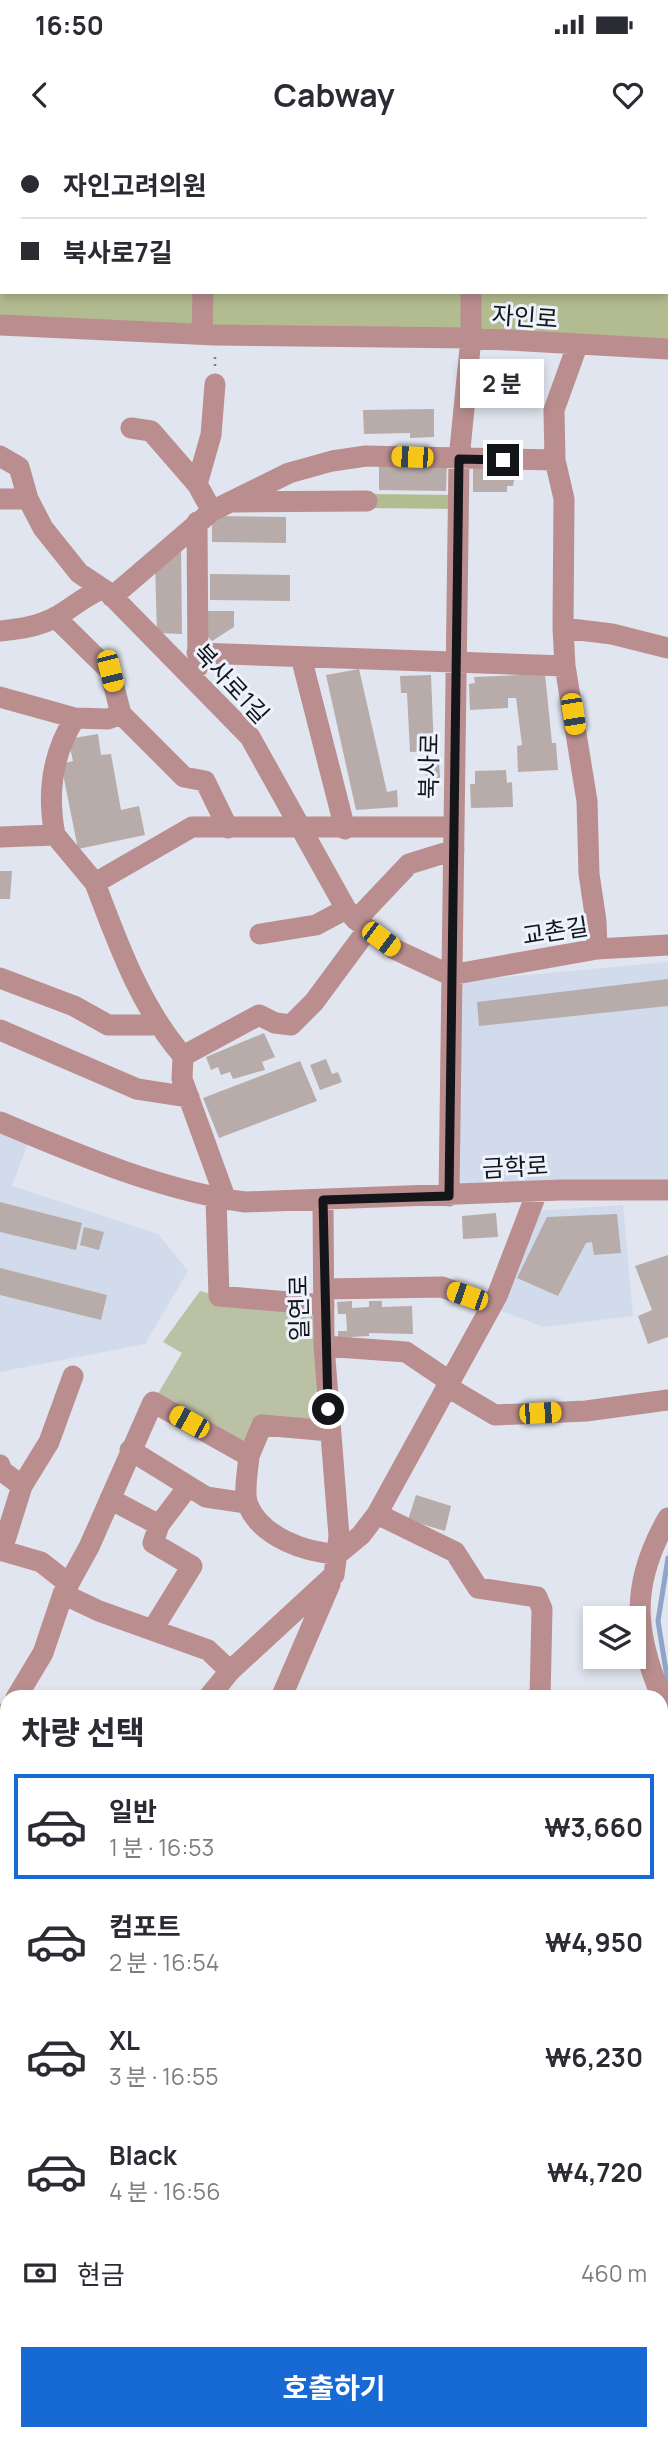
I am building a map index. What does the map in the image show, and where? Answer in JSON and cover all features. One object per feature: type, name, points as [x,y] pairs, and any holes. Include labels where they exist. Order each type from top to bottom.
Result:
[{"type":"street","points":[[203,294],[209,334]]},
{"type":"street","name":"북사로","points":[[449,1196],[459,459],[471,338],[471,294]]},
{"type":"street","name":"자인로","points":[[0,325],[209,334],[471,338],[668,349]]},
{"type":"street","points":[[577,346],[554,410],[555,460],[564,499],[562,628],[565,666],[587,801],[589,874],[597,949]]},
{"type":"street","points":[[200,685],[197,653],[204,517],[197,484],[211,435],[215,383]]},
{"type":"street","points":[[131,428],[151,431],[197,484]]},
{"type":"street","name":"북사로1길","points":[[0,456],[19,467],[28,499],[43,528],[79,573],[107,593],[250,737],[299,830],[357,919],[394,949],[450,975]]},
{"type":"street","points":[[0,631],[27,629],[55,617],[88,594],[107,593],[204,517],[289,473],[332,461],[366,456],[555,460]]},
{"type":"street","points":[[0,499],[28,499]]},
{"type":"street","points":[[232,502],[367,501]]},
{"type":"street","points":[[55,617],[110,671],[121,714],[184,777],[205,781],[228,828]]},
{"type":"street","points":[[562,628],[612,634],[668,648]]},
{"type":"street","points":[[197,653],[565,666]]},
{"type":"street","points":[[301,657],[345,829]]},
{"type":"street","points":[[0,696],[75,718],[108,719],[121,714]]},
{"type":"street","points":[[75,718],[57,756],[51,785],[50,811],[55,835],[95,883],[117,940],[157,1025],[183,1056],[182,1079],[221,1199],[219,1296],[324,1297],[442,1287],[492,1305]]},
{"type":"street","points":[[95,883],[191,827],[299,830],[453,827]]},
{"type":"street","points":[[0,837],[55,835]]},
{"type":"street","points":[[183,1056],[259,1015],[275,1023],[291,1025],[314,1002],[357,919],[408,864],[454,850]]},
{"type":"street","points":[[260,934],[357,919]]},
{"type":"street","name":"교촌길","points":[[450,975],[597,949],[668,945]]},
{"type":"street","points":[[0,978],[74,1006],[108,1025],[157,1025]]},
{"type":"street","points":[[0,1030],[137,1089],[189,1097]]},
{"type":"street","points":[[0,1122],[81,1157],[194,1194],[245,1202],[323,1200]]},
{"type":"street","name":"금학로","points":[[323,1200],[668,1190]]},
{"type":"street","points":[[215,1690],[336,1564],[377,1514],[492,1305],[537,1192]]},
{"type":"street","name":"일연로","points":[[323,1200],[324,1346],[339,1536],[336,1564]]},
{"type":"street","points":[[324,1346],[406,1352],[495,1415],[586,1411],[668,1400]]},
{"type":"street","points":[[73,1376],[49,1442],[22,1486],[1,1550],[41,1562],[66,1589],[99,1611],[208,1650],[230,1671]]},
{"type":"street","points":[[21,1690],[43,1653],[66,1589],[153,1402],[249,1456]]},
{"type":"street","points":[[330,1431],[262,1425],[249,1456],[246,1503],[261,1526],[336,1564]]},
{"type":"street","points":[[130,1450],[187,1488],[206,1497],[246,1503]]},
{"type":"street","points":[[0,1465],[2,1471],[22,1486]]},
{"type":"street","points":[[153,1629],[192,1566],[153,1543],[159,1525],[187,1488]]},
{"type":"street","points":[[110,1499],[159,1525]]},
{"type":"street","points":[[377,1514],[455,1552],[478,1588],[537,1597],[542,1609],[540,1690]]},
{"type":"street","points":[[658,1690],[647,1665],[638,1605],[655,1541],[668,1518]]},
{"type":"street","points":[[284,1690],[336,1564]]},
{"type":"path","points":[[209,334],[215,383]]},
{"type":"shaded area","points":[[668,962],[668,1191],[449,1196],[451,982]]},
{"type":"shaded area","points":[[0,1122],[31,1135],[12,1186],[158,1234],[188,1271],[145,1344],[0,1372]]},
{"type":"shaded area","points":[[623,1205],[633,1316],[543,1327],[491,1307],[538,1211]]},
{"type":"green space","points":[[0,294],[668,294],[668,347],[0,324]]},
{"type":"green space","points":[[367,494],[458,495],[458,509],[367,508]]},
{"type":"green space","points":[[200,1291],[219,1296],[324,1305],[330,1431],[262,1425],[249,1456],[153,1402],[182,1353],[163,1342]]},
{"type":"building","points":[[434,409],[434,437],[410,438],[410,433],[364,434],[363,410]]},
{"type":"building","points":[[379,462],[447,462],[446,491],[379,490]]},
{"type":"building","points":[[473,466],[517,466],[513,486],[507,486],[507,492],[473,492]]},
{"type":"building","points":[[212,516],[286,517],[286,543],[212,542]]},
{"type":"building","points":[[181,549],[182,634],[157,633],[155,563]]},
{"type":"building","points":[[210,574],[290,575],[290,601],[210,600]]},
{"type":"building","points":[[200,611],[234,611],[234,627],[212,641],[200,629]]},
{"type":"building","points":[[359,669],[387,792],[397,790],[398,807],[356,810],[326,675]]},
{"type":"building","points":[[545,674],[552,743],[556,743],[558,770],[518,772],[517,746],[522,745],[516,698],[508,698],[508,708],[470,710],[469,684],[475,683],[474,677]]},
{"type":"building","points":[[431,675],[434,751],[410,752],[407,693],[401,693],[400,676]]},
{"type":"building","points":[[98,734],[101,755],[111,754],[121,810],[139,806],[145,835],[78,849],[61,764],[73,761],[68,739]]},
{"type":"building","points":[[439,761],[440,778],[426,778],[425,762]]},
{"type":"building","points":[[506,770],[507,783],[512,782],[513,807],[471,808],[470,784],[475,784],[475,771]]},
{"type":"building","points":[[0,871],[12,871],[10,899],[0,899]]},
{"type":"building","points":[[668,979],[668,1006],[479,1026],[477,1002]]},
{"type":"building","points":[[264,1033],[275,1057],[262,1062],[265,1070],[233,1079],[230,1072],[221,1075],[218,1067],[211,1070],[206,1057]]},
{"type":"building","points":[[326,1059],[332,1074],[338,1072],[342,1082],[320,1090],[310,1065]]},
{"type":"building","points":[[300,1061],[317,1101],[219,1138],[203,1098]]},
{"type":"building","points":[[0,1202],[82,1223],[76,1250],[0,1232]]},
{"type":"building","points":[[496,1213],[498,1237],[463,1239],[462,1216]]},
{"type":"building","points":[[617,1214],[621,1253],[594,1255],[592,1242],[586,1243],[558,1296],[517,1278],[547,1217]]},
{"type":"building","points":[[84,1227],[104,1232],[99,1250],[80,1245]]},
{"type":"building","points":[[668,1255],[668,1337],[648,1344],[638,1316],[652,1310],[635,1266]]},
{"type":"building","points":[[0,1268],[107,1295],[101,1320],[0,1295]]},
{"type":"building","points":[[352,1301],[352,1308],[369,1307],[369,1301],[382,1301],[382,1307],[412,1306],[413,1334],[369,1333],[369,1336],[351,1337],[352,1342],[338,1342],[338,1331],[347,1331],[346,1314],[338,1314],[337,1302]]},
{"type":"building","points":[[416,1495],[451,1506],[445,1531],[408,1520]]},
{"type":"waterway","points":[[668,1558],[658,1621],[668,1683]]},
{"type":"route","points":[[328,1409],[324,1346],[323,1200],[449,1196],[459,459],[503,460]]}]
